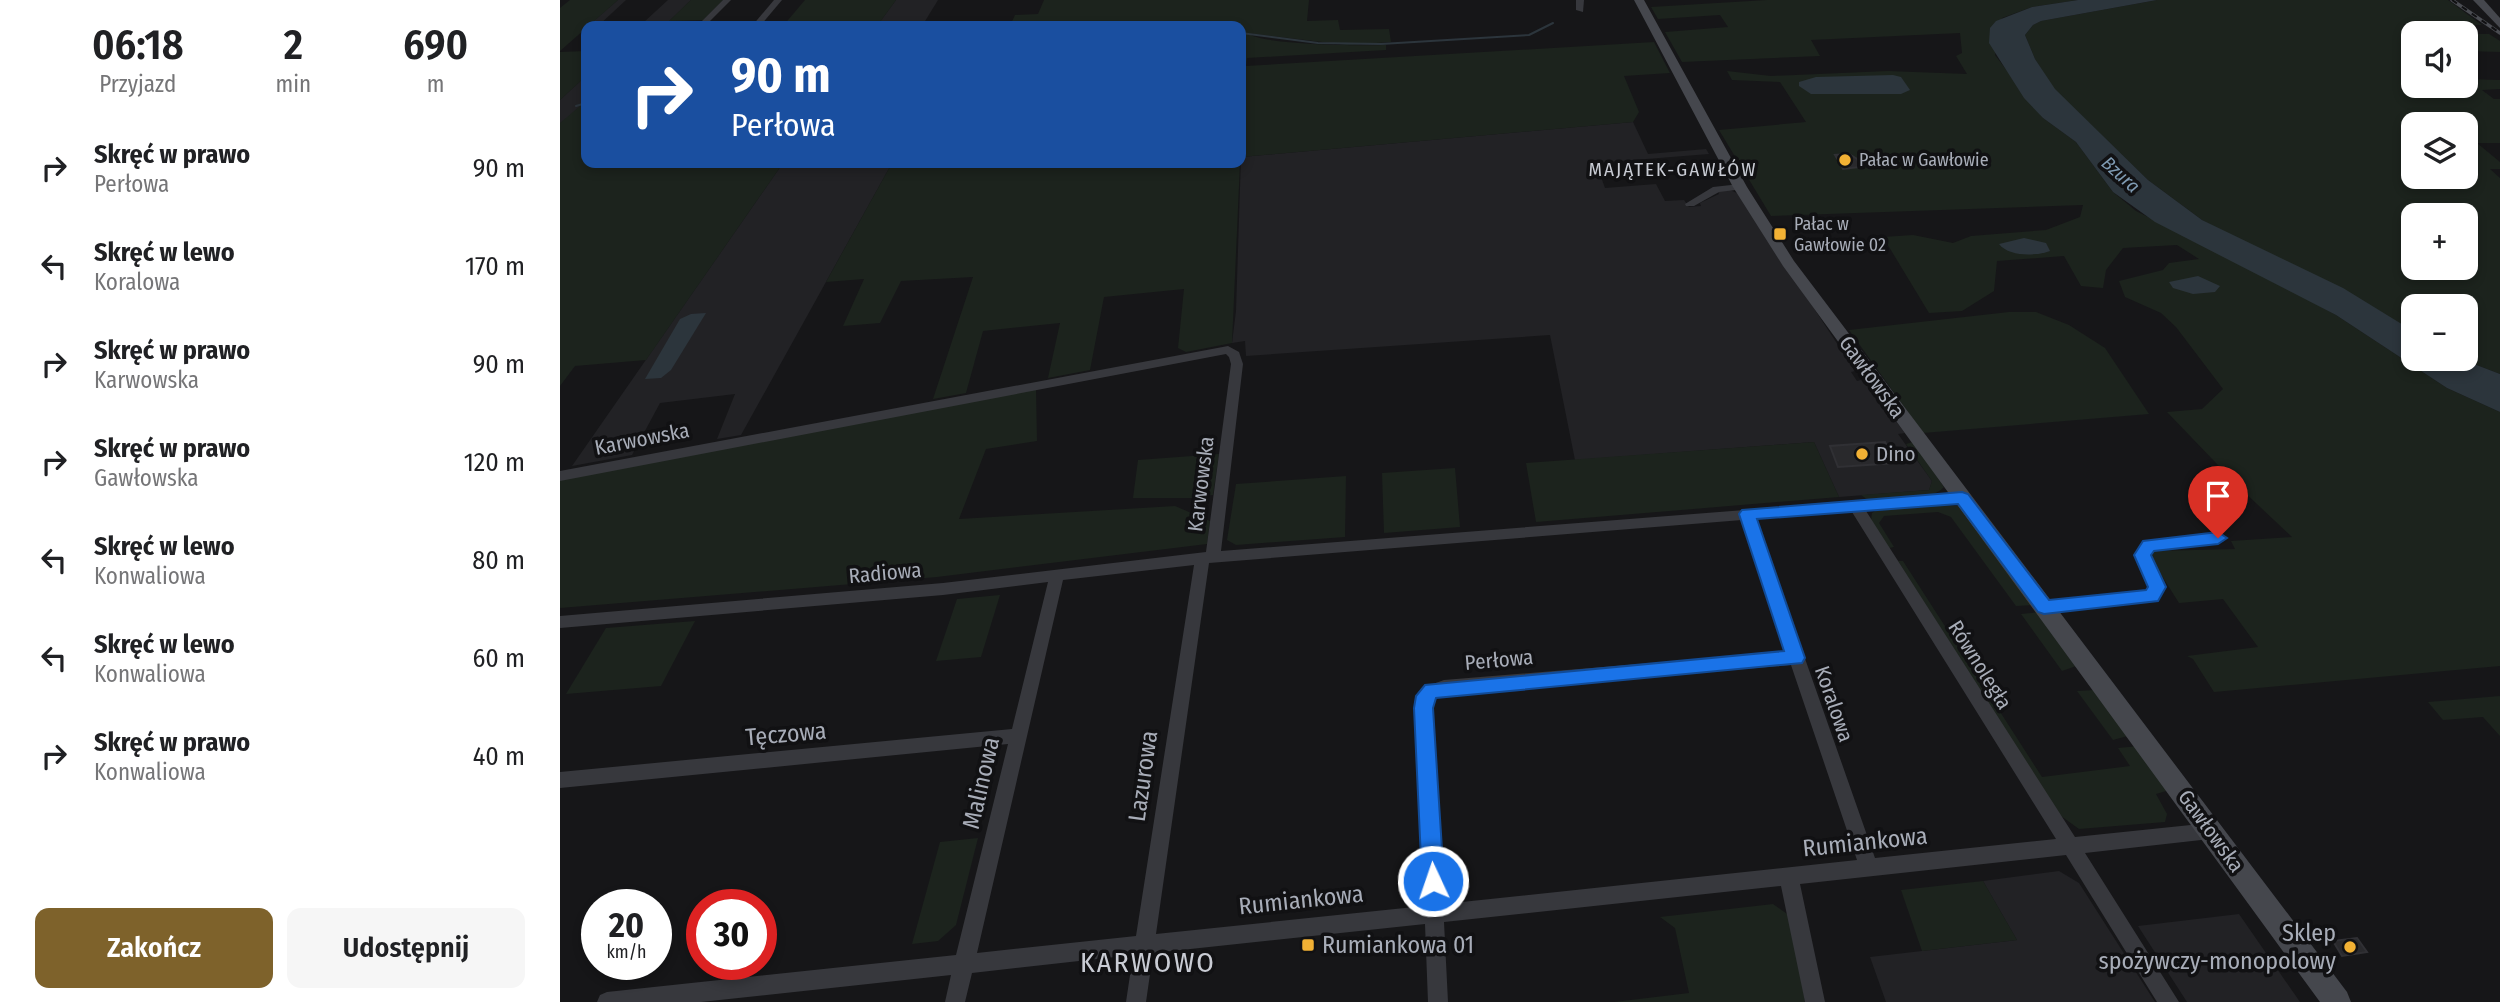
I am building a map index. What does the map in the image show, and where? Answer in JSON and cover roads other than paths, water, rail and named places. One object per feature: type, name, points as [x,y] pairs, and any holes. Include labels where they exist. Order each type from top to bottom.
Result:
[{"type":"street","points":[[706,21],[727,0]]},
{"type":"street","points":[[759,21],[778,0]]},
{"type":"street","points":[[1580,0],[1580,10]]},
{"type":"street","name":"Gawłowska","points":[[1639,0],[1740,187],[1788,263],[2337,1002]]},
{"type":"street","points":[[2478,0],[2500,25]]},
{"type":"street","points":[[1690,204],[1717,189],[1740,187]]},
{"type":"street","name":"Karwowska","points":[[560,476],[1228,350],[1235,355],[1237,364],[1207,557],[1962,498]]},
{"type":"street","name":"Równoległa","points":[[1856,506],[2169,1002]]},
{"type":"street","name":"Koralowa","points":[[1747,514],[1868,868]]},
{"type":"street","points":[[2044,607],[2151,596],[2157,587],[2143,555],[2149,545],[2218,538]]},
{"type":"street","name":"Radiowa","points":[[560,622],[943,589],[1207,557]]},
{"type":"street","name":"Lazurowa","points":[[1136,1002],[1207,557]]},
{"type":"street","name":"Malinowa","points":[[955,1002],[1057,575]]},
{"type":"street","name":"Perłowa","points":[[1434,912],[1424,708],[1428,693],[1444,687],[1796,658]]},
{"type":"street","name":"Tęczowa","points":[[560,780],[1017,736]]},
{"type":"street","name":"Rumiankowa","points":[[607,1002],[1144,942],[1789,877],[2210,831]]},
{"type":"street","points":[[1789,877],[1815,1002]]},
{"type":"street","points":[[1434,912],[1438,1002]]},
{"type":"water","name":"Bzura","points":[[2078,0],[2157,0],[2041,21],[2033,25],[2025,35],[2035,59],[2055,89],[2148,180],[2202,220],[2343,288],[2401,324],[2401,358],[2336,315],[2155,222],[2113,192],[2076,142],[2043,118],[2024,98],[1989,43],[1990,28],[1996,21],[2032,7]]},
{"type":"water","points":[[1816,77],[1901,77],[1910,90],[1901,94],[1811,94],[1799,86],[1799,82]]},
{"type":"water","points":[[2024,238],[2046,243],[2050,251],[2023,254],[2009,251],[1999,244]]},
{"type":"water","points":[[2198,276],[2220,286],[2215,292],[2193,294],[2173,288],[2169,282]]},
{"type":"water","points":[[706,313],[671,370],[661,378],[645,379],[680,319],[691,314]]},
{"type":"water","points":[[2478,366],[2500,374],[2500,412],[2447,388],[2421,371],[2478,371]]},
{"type":"waterway","points":[[1246,34],[1318,43],[1381,44],[1529,35],[1553,23]]},
{"type":"waterway","points":[[576,106],[581,104]]},
{"type":"railway","points":[[2452,0],[2500,33]]},
{"type":"place","name":"Pałac w Gawłowie","points":[[1845,160]]},
{"type":"place","name":"Pałac w Gawłowie 02","points":[[1780,234]]},
{"type":"place","name":"Dino","points":[[1862,454]]},
{"type":"place","name":"Rumiankowa 01","points":[[1308,945]]},
{"type":"place","name":"Sklep spożywczy-monopolowy","points":[[2350,947]]},
{"type":"district","name":"MAJĄTEK-GAWŁÓW","points":[[1673,169]]},
{"type":"district","name":"KARWOWO","points":[[1148,962]]}]
